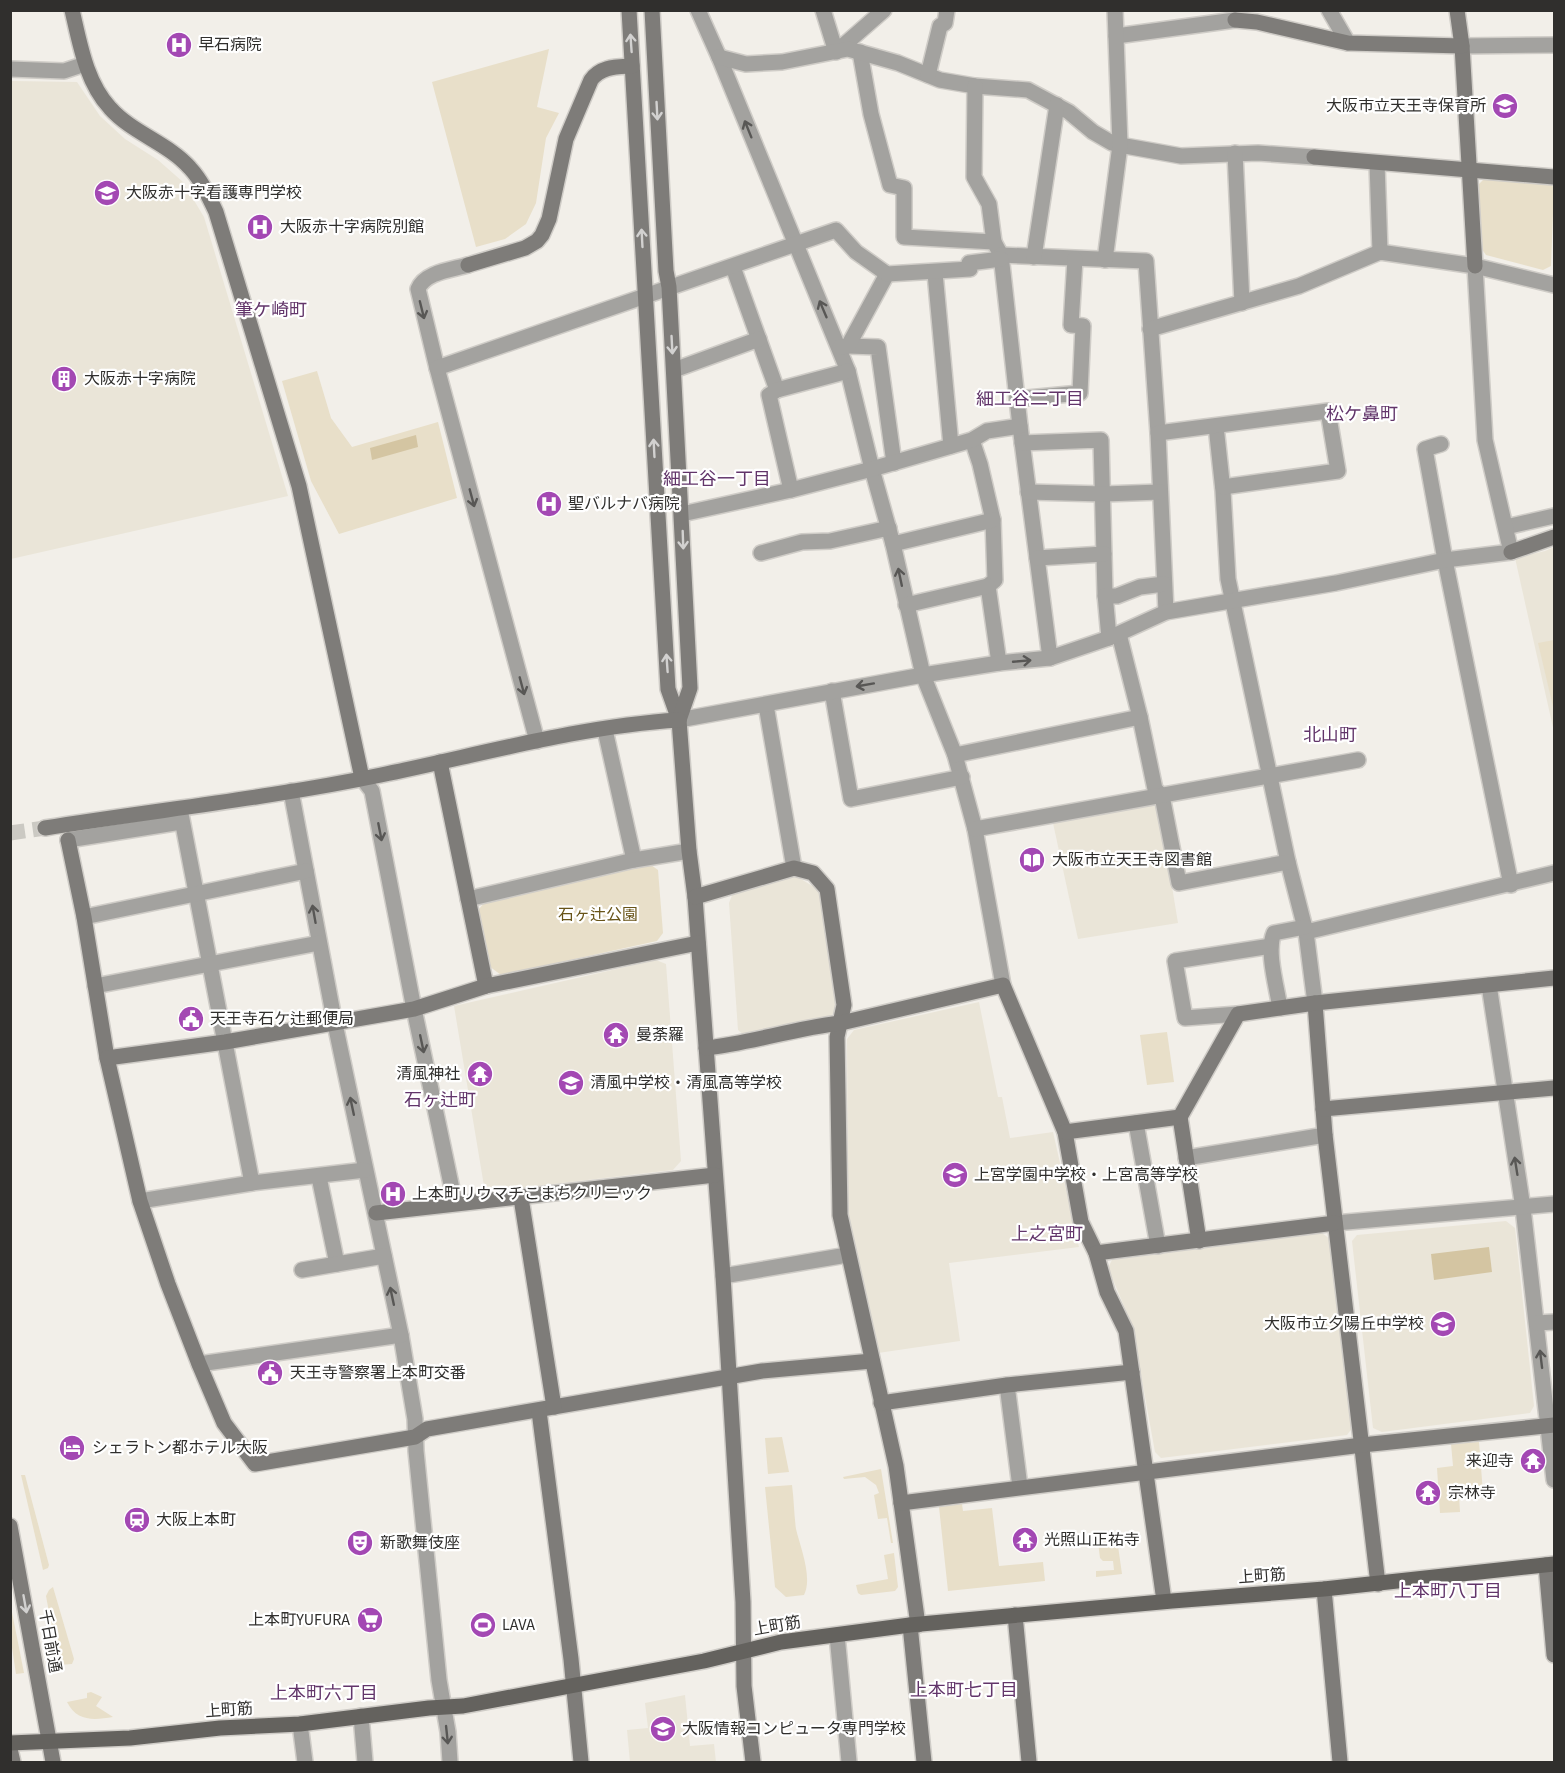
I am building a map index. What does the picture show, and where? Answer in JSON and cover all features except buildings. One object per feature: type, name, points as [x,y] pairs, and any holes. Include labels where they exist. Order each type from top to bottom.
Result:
[{"type":"main road","name":"上町筋","points":[[10,1743],[130,1738],[220,1728],[300,1724],[507,1699],[704,1661],[781,1642],[914,1625],[1164,1601],[1378,1584],[1550,1565]]},
{"type":"street","points":[[72,10],[85,64],[95,86],[110,108],[135,130],[167,149],[190,168],[216,212],[299,486],[362,778],[372,791],[414,1009],[455,1203]]},
{"type":"street","points":[[629,10],[668,689],[680,720],[689,851],[695,897],[723,1276],[742,1602],[744,1686],[753,1762]]},
{"type":"street","points":[[652,10],[666,271],[674,370],[690,688],[680,720]]},
{"type":"street","points":[[698,10],[795,245],[843,347],[872,469],[894,544],[923,675],[962,777],[975,829],[1003,985],[1065,1132],[1081,1222],[1096,1253],[1107,1292],[1126,1331],[1164,1601]]},
{"type":"street","points":[[823,10],[836,52]]},
{"type":"street","points":[[836,52],[884,10]]},
{"type":"street","points":[[928,75],[940,26],[945,23],[947,10]]},
{"type":"street","points":[[1105,260],[1120,145],[1115,10]]},
{"type":"street","points":[[1329,10],[1348,43]]},
{"type":"street","points":[[1457,10],[1462,46],[1485,440],[1511,552]]},
{"type":"street","points":[[1116,36],[1235,20],[1257,22],[1348,43],[1462,46],[1554,45]]},
{"type":"street","points":[[719,57],[746,64],[782,62],[848,49],[898,63],[940,80],[975,86],[1028,90],[1069,112],[1093,132],[1112,143],[1181,156],[1235,153],[1314,157],[1554,177]]},
{"type":"street","points":[[860,52],[871,114],[890,185],[904,188],[904,237],[1034,257],[1146,261],[1158,433],[1166,612]]},
{"type":"street","points":[[10,69],[64,71],[85,64]]},
{"type":"street","points":[[537,741],[418,289],[421,280],[430,276],[525,248],[537,241],[549,219],[566,138],[591,80],[602,70],[632,66]]},
{"type":"street","points":[[975,86],[974,177],[989,204],[999,252],[1050,658]]},
{"type":"street","points":[[1034,257],[1057,105]]},
{"type":"street","points":[[1235,153],[1242,303]]},
{"type":"street","points":[[1377,163],[1380,252]]},
{"type":"street","points":[[437,368],[836,231],[856,252],[887,274],[935,273],[970,269],[969,262],[999,252]]},
{"type":"street","points":[[1150,329],[1299,286],[1380,252],[1475,266],[1554,285]]},
{"type":"street","points":[[1017,399],[1080,393],[1083,326],[1071,325],[1075,259]]},
{"type":"street","points":[[733,267],[777,390]]},
{"type":"street","points":[[935,273],[951,446]]},
{"type":"street","points":[[843,347],[887,274]]},
{"type":"street","points":[[674,370],[759,339]]},
{"type":"street","points":[[843,347],[878,347],[894,463]]},
{"type":"street","points":[[790,490],[769,395],[777,390],[848,371]]},
{"type":"street","points":[[1158,433],[1328,411],[1338,471],[1223,487]]},
{"type":"street","points":[[682,514],[872,469],[972,440],[987,431],[1020,426]]},
{"type":"street","points":[[1216,426],[1223,487],[1228,579],[1288,862],[1306,930],[1315,1003],[1324,1135],[1378,1584]]},
{"type":"street","points":[[906,605],[988,586],[995,580],[993,520],[972,440]]},
{"type":"street","points":[[1022,443],[1101,440],[1105,596],[1114,636],[1140,717],[1155,789],[1162,796],[1179,883],[1288,862]]},
{"type":"street","points":[[1441,444],[1425,449],[1445,560],[1511,885]]},
{"type":"street","points":[[1028,492],[1104,494],[1160,492]]},
{"type":"street","points":[[1506,527],[1554,516]]},
{"type":"street","points":[[894,544],[993,520]]},
{"type":"street","points":[[761,553],[802,542],[830,541],[889,528]]},
{"type":"street","points":[[872,1361],[762,1371],[428,1430],[415,1437],[255,1464],[224,1423],[168,1284],[140,1201],[107,1058],[84,917],[68,840],[291,791],[537,741],[649,722],[680,720],[923,675],[999,663],[1050,658],[1114,636],[1166,612],[1336,583],[1445,560],[1511,552],[1554,537]]},
{"type":"street","points":[[1037,558],[1104,554]]},
{"type":"street","points":[[1105,596],[1117,596],[1140,587],[1164,584]]},
{"type":"street","points":[[988,586],[999,663]]},
{"type":"street","points":[[832,691],[851,799],[962,777]]},
{"type":"street","points":[[766,705],[794,868]]},
{"type":"street","points":[[955,755],[1140,717]]},
{"type":"street","points":[[604,730],[634,861]]},
{"type":"street","points":[[975,829],[1358,760]]},
{"type":"street","points":[[440,762],[486,986]]},
{"type":"street","points":[[291,791],[319,943],[376,1214],[415,1419],[415,1437],[450,1762]]},
{"type":"street","points":[[45,828],[180,815]]},
{"type":"street","points":[[180,815],[252,1183]]},
{"type":"street","points":[[468,899],[634,861],[689,851]]},
{"type":"street","points":[[695,897],[794,868],[813,873],[827,889],[844,1005],[837,1037],[840,1215],[896,1466],[902,1503],[924,1762]]},
{"type":"street","points":[[84,917],[306,871]]},
{"type":"street","points":[[1280,1008],[1271,946],[1274,933],[1306,930],[1511,885],[1554,873]]},
{"type":"street","points":[[95,986],[319,943]]},
{"type":"street","points":[[107,1058],[225,1042],[414,1009],[486,986],[698,943]]},
{"type":"street","points":[[1271,946],[1175,961],[1185,1018],[1554,978]]},
{"type":"street","points":[[706,1048],[737,1045],[841,1023],[1003,985]]},
{"type":"street","points":[[1489,985],[1523,1208],[1552,1425],[1554,1480]]},
{"type":"street","points":[[1199,1241],[1180,1117],[1238,1014]]},
{"type":"street","points":[[1323,1109],[1554,1088]]},
{"type":"street","points":[[1065,1132],[1180,1117]]},
{"type":"street","points":[[1136,1123],[1158,1246]]},
{"type":"street","points":[[1186,1158],[1324,1135]]},
{"type":"street","points":[[140,1201],[252,1183],[365,1170]]},
{"type":"street","points":[[376,1214],[455,1203],[521,1198],[715,1175]]},
{"type":"street","points":[[319,1177],[337,1264]]},
{"type":"street","points":[[521,1198],[547,1409],[581,1762]]},
{"type":"street","points":[[1096,1253],[1335,1223],[1554,1204]]},
{"type":"street","points":[[723,1276],[848,1255]]},
{"type":"street","points":[[302,1270],[384,1256]]},
{"type":"street","points":[[1537,1323],[1554,1322]]},
{"type":"street","points":[[199,1364],[400,1335]]},
{"type":"street","points":[[881,1403],[1007,1385],[1132,1372]]},
{"type":"street","points":[[1007,1385],[1020,1487]]},
{"type":"street","points":[[902,1503],[1362,1445],[1552,1425]]},
{"type":"street","name":"千日前通","points":[[10,1526],[53,1762]]},
{"type":"street","points":[[1550,1565],[1554,1655]]},
{"type":"street","points":[[1324,1589],[1340,1762]]},
{"type":"street","points":[[1015,1615],[1029,1762]]},
{"type":"street","points":[[837,1635],[849,1762]]},
{"type":"street","points":[[361,1716],[365,1762]]},
{"type":"street","points":[[300,1724],[305,1762]]},
{"type":"street","points":[[10,1749],[13,1762]]},
{"type":"shaded area","points":[[11,81],[77,82],[100,116],[125,139],[158,160],[183,182],[204,217],[288,496],[11,559]]},
{"type":"shaded area","points":[[416,435],[418,447],[372,460],[370,448]]},
{"type":"shaded area","points":[[1554,547],[1554,732],[1515,558]]},
{"type":"shaded area","points":[[1158,802],[1178,923],[1078,939],[1053,823]]},
{"type":"shaded area","name":"清風中学校・清風高等学校","points":[[796,876],[819,890],[837,1007],[832,1015],[746,1037],[738,1030],[729,903],[733,893]]},
{"type":"shaded area","name":"清風中学校・清風高等学校","points":[[656,960],[666,964],[681,1161],[673,1170],[485,1192],[454,1006]]},
{"type":"shaded area","name":"上宮学園中学校・上宮高等学校","points":[[979,1002],[998,1097],[1002,1097],[1010,1138],[1053,1132],[1079,1247],[949,1263],[960,1341],[878,1353],[848,1212],[847,1039],[854,1030]]},
{"type":"shaded area","name":"大阪市立夕陽丘中学校","points":[[1506,1221],[1515,1228],[1534,1406],[1530,1413],[1382,1432],[1373,1428],[1352,1241],[1357,1235]]},
{"type":"shaded area","points":[[1322,1233],[1330,1239],[1353,1427],[1347,1435],[1161,1458],[1155,1452],[1132,1325],[1108,1268],[1112,1260]]},
{"type":"shaded area","points":[[1489,1247],[1492,1272],[1434,1280],[1431,1254]]},
{"type":"shaded area","name":"大阪情報コンピュータ専門学校","points":[[685,1695],[690,1746],[714,1744],[716,1762],[630,1762],[627,1730],[648,1728],[645,1703]]},
{"type":"green space","points":[[549,49],[537,107],[559,113],[546,138],[536,203],[526,224],[505,239],[476,247],[432,82]]},
{"type":"green space","points":[[1484,179],[1552,185],[1554,188],[1551,266],[1543,270],[1486,255],[1481,248],[1478,185]]},
{"type":"green space","points":[[317,371],[331,418],[352,447],[438,422],[457,498],[339,534],[311,481],[282,381]]},
{"type":"green space","points":[[1554,640],[1554,711],[1538,643]]},
{"type":"green space","name":"石ヶ辻公園","points":[[651,865],[658,870],[663,933],[657,941],[501,975],[489,966],[478,910],[486,901]]},
{"type":"green space","points":[[1167,1032],[1174,1082],[1147,1085],[1140,1035]]},
{"type":"green space","points":[[782,1437],[789,1472],[768,1474],[765,1438]]},
{"type":"green space","points":[[1479,1442],[1483,1493],[1459,1495],[1460,1512],[1440,1513],[1437,1468],[1453,1466],[1451,1444]]},
{"type":"green space","points":[[881,1469],[893,1543],[891,1543],[887,1518],[878,1519],[874,1495],[879,1493],[876,1485],[865,1477],[844,1479],[843,1477]]},
{"type":"green space","points":[[21,1475],[25,1475],[49,1565],[43,1570]]},
{"type":"green space","points":[[792,1485],[796,1529],[805,1562],[807,1580],[804,1595],[786,1597],[775,1587],[765,1487]]},
{"type":"green space","points":[[962,1504],[963,1511],[992,1508],[999,1566],[1043,1562],[1045,1581],[948,1591],[939,1507]]},
{"type":"green space","points":[[1116,1532],[1122,1574],[1096,1577],[1096,1571],[1114,1570],[1113,1561],[1103,1561],[1100,1558],[1097,1534]]},
{"type":"green space","points":[[894,1553],[898,1587],[895,1591],[861,1595],[858,1593],[856,1585],[888,1579],[884,1555]]},
{"type":"green space","points":[[53,1587],[74,1659],[72,1664],[59,1665],[46,1596]]},
{"type":"green space","points":[[10,1602],[24,1673],[16,1674],[11,1641]]},
{"type":"green space","points":[[91,1692],[102,1697],[96,1706],[113,1717],[87,1718],[71,1709],[67,1702],[87,1698],[87,1693]]},
{"type":"tunnel","points":[[10,833],[45,828]]},
{"type":"place","name":"早石病院","points":[[179,45]]},
{"type":"place","name":"大阪市立天王寺保育所","points":[[1505,106]]},
{"type":"place","name":"大阪赤十字看護専門学校","points":[[107,193]]},
{"type":"place","name":"大阪赤十字病院別館","points":[[260,227]]},
{"type":"place","name":"大阪赤十字病院","points":[[64,379]]},
{"type":"place","name":"聖バルナバ病院","points":[[549,504]]},
{"type":"place","name":"大阪市立天王寺図書館","points":[[1032,860]]},
{"type":"place","name":"天王寺石ケ辻郵便局","points":[[191,1019]]},
{"type":"place","name":"曼荼羅","points":[[616,1035]]},
{"type":"place","name":"清風神社","points":[[480,1074]]},
{"type":"place","name":"清風中学校・清風高等学校","points":[[571,1083]]},
{"type":"place","name":"上宮学園中学校・上宮高等学校","points":[[955,1175]]},
{"type":"place","name":"上本町リウマチこまちクリニック","points":[[393,1194]]},
{"type":"place","name":"大阪市立夕陽丘中学校","points":[[1443,1324]]},
{"type":"place","name":"天王寺警察署上本町交番","points":[[270,1373]]},
{"type":"place","name":"シェラトン都ホテル大阪","points":[[72,1448]]},
{"type":"place","name":"来迎寺","points":[[1533,1461]]},
{"type":"place","name":"宗林寺","points":[[1428,1493]]},
{"type":"place","name":"大阪上本町","points":[[137,1520]]},
{"type":"place","name":"光照山正祐寺","points":[[1025,1540]]},
{"type":"place","name":"新歌舞伎座","points":[[360,1543]]},
{"type":"place","name":"上本町YUFURA","points":[[370,1620]]},
{"type":"place","name":"LAVA","points":[[483,1625]]},
{"type":"place","name":"大阪情報コンピュータ専門学校","points":[[663,1729]]},
{"type":"district","name":"筆ケ崎町","points":[[271,310]]},
{"type":"district","name":"細工谷二丁目","points":[[1030,399]]},
{"type":"district","name":"松ケ鼻町","points":[[1362,414]]},
{"type":"district","name":"細工谷一丁目","points":[[717,479]]},
{"type":"district","name":"北山町","points":[[1330,735]]},
{"type":"district","name":"石ヶ辻町","points":[[440,1100]]},
{"type":"district","name":"上之宮町","points":[[1047,1234]]},
{"type":"district","name":"上本町八丁目","points":[[1448,1591]]},
{"type":"district","name":"上本町七丁目","points":[[964,1690]]},
{"type":"district","name":"上本町六丁目","points":[[324,1693]]}]
